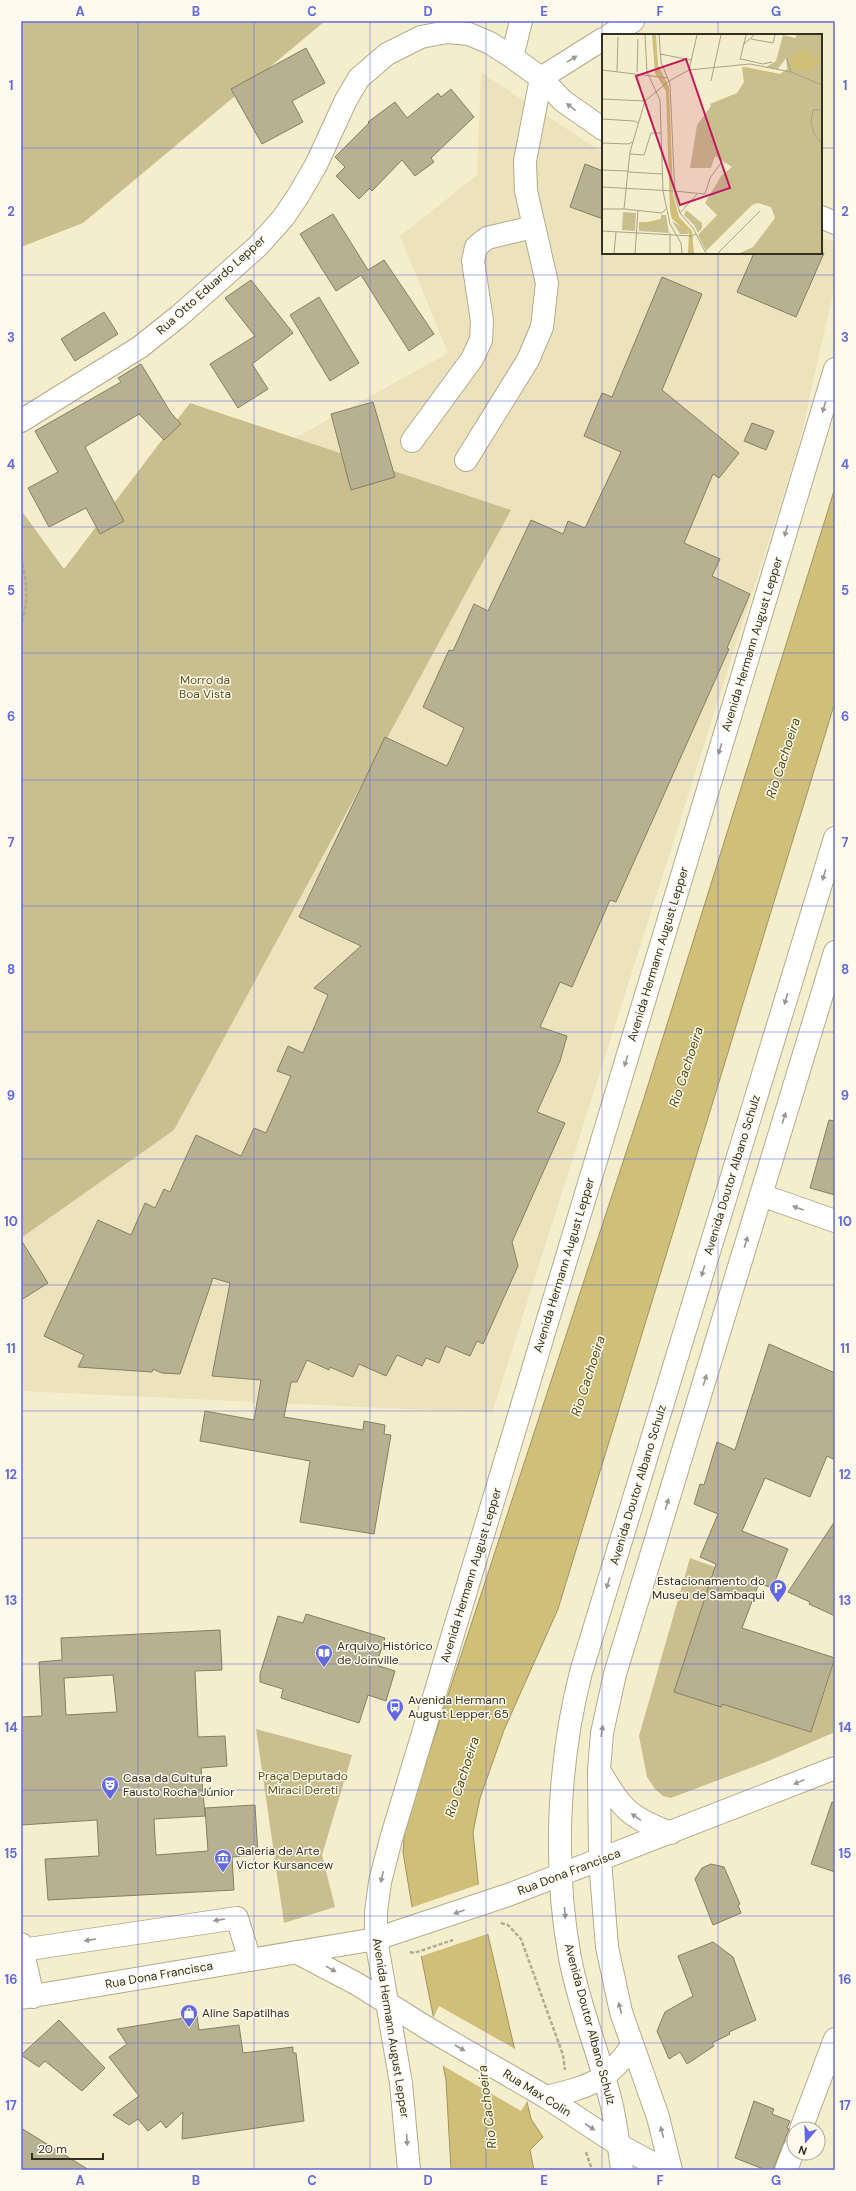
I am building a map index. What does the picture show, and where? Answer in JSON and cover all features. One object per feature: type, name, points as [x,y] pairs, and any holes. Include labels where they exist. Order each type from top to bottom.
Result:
[{"type":"main road","points":[[512,57],[521,21]]},
{"type":"main road","points":[[612,34],[633,21]]},
{"type":"main road","name":"Rua Otto Eduardo Lepper","points":[[21,421],[140,347],[179,316],[258,246],[283,218],[298,196],[316,165],[346,100],[359,78],[387,54],[421,37],[447,32],[476,37],[490,43],[541,78],[563,101],[602,128]]},
{"type":"main road","points":[[466,460],[528,360],[542,327],[547,283],[526,191],[525,161],[541,78],[602,41]]},
{"type":"main road","points":[[822,217],[835,223]]},
{"type":"main road","points":[[412,441],[472,359],[481,340],[482,321],[473,261],[476,247],[487,238],[533,227]]},
{"type":"main road","name":"Avenida Hermann August Lepper","points":[[409,2170],[402,2083],[376,1939],[376,1912],[380,1882],[391,1839],[835,369]]},
{"type":"main road","name":"Avenida Doutor Albano Schulz","points":[[622,2170],[610,2098],[570,1959],[562,1874],[562,1815],[567,1738],[580,1678],[835,838]]},
{"type":"main road","points":[[671,2170],[658,2117],[632,2045],[614,1982],[607,1947],[600,1860],[599,1770],[602,1733],[615,1674],[835,952]]},
{"type":"main road","points":[[761,1195],[835,1221]]},
{"type":"main road","name":"Rua Dona Francisca","points":[[27,1997],[376,1939],[496,1899],[671,1833],[835,1768]]},
{"type":"main road","points":[[599,1770],[614,1796],[628,1812],[644,1823],[671,1833]]},
{"type":"main road","points":[[27,1997],[22,1947],[237,1918],[250,1960]]},
{"type":"main road","points":[[296,1952],[333,1970],[387,2004]]},
{"type":"main road","name":"Rua Max Colin","points":[[387,2004],[540,2094],[618,2145],[665,2170]]},
{"type":"main road","points":[[804,2121],[835,2038]]},
{"type":"main road","points":[[540,2094],[568,2092],[587,2086],[603,2077],[618,2065],[632,2045]]},
{"type":"path","points":[[21,558],[26,580],[25,613],[21,624]]},
{"type":"path","points":[[503,1922],[521,1939],[563,2056],[568,2092]]},
{"type":"shaded area","points":[[481,72],[602,152],[602,254],[822,254],[822,237],[835,242],[835,285],[798,449],[492,1413],[21,1391],[21,1238],[174,1130],[510,511],[295,438],[448,353],[400,236],[477,175]]},
{"type":"green space","points":[[21,21],[325,21],[83,223],[21,247]]},
{"type":"green space","name":"Morro da Boa Vista","points":[[190,403],[511,510],[174,1130],[21,1238],[21,510],[64,569]]},
{"type":"green space","points":[[690,1558],[715,1567],[674,1692],[721,1707],[730,1679],[738,1709],[811,1732],[835,1660],[835,1732],[766,1762],[671,1798],[663,1796],[655,1789],[647,1777],[639,1736]]},
{"type":"green space","name":"Praça Deputado Miraci Dereti","points":[[256,1729],[352,1755],[322,1855],[335,1907],[284,1923]]},
{"type":"water","name":"Rio Cachoeira","points":[[835,488],[835,702],[558,1609],[504,1730],[480,1798],[473,1832],[480,1901],[531,2119],[543,2137],[530,2150],[534,2170],[451,2170],[446,2080],[415,1925],[403,1852],[405,1826],[644,1098]]},
{"type":"pier","points":[[480,1884],[490,1933],[419,1957],[410,1908]]},
{"type":"pier","points":[[439,2006],[517,2050],[528,2100],[521,2111],[440,2064],[432,2020]]},
{"type":"building","points":[[306,48],[325,83],[292,101],[303,122],[262,144],[231,89]]},
{"type":"building","points":[[451,89],[474,117],[431,158],[434,162],[415,176],[402,160],[372,191],[370,188],[359,199],[336,176],[345,167],[335,157],[369,123],[368,122],[395,102],[407,118],[438,93],[441,97]]},
{"type":"building","points":[[585,164],[602,171],[602,219],[570,207]]},
{"type":"building","points":[[333,214],[368,270],[384,260],[434,334],[409,351],[361,275],[336,291],[300,234]]},
{"type":"building","points":[[824,253],[796,317],[737,292],[754,254]]},
{"type":"building","points":[[662,277],[702,294],[662,390],[739,453],[719,478],[713,474],[684,543],[720,559],[712,576],[750,594],[727,648],[729,649],[616,902],[610,900],[572,987],[560,982],[540,1027],[567,1036],[560,1061],[537,1112],[565,1123],[512,1242],[518,1266],[483,1344],[477,1341],[470,1356],[446,1346],[439,1363],[426,1358],[422,1366],[397,1355],[386,1376],[359,1364],[353,1377],[330,1367],[329,1370],[307,1360],[297,1382],[291,1382],[284,1417],[363,1430],[364,1421],[385,1425],[384,1434],[391,1435],[374,1534],[300,1522],[310,1461],[200,1441],[205,1411],[254,1420],[261,1380],[212,1376],[230,1283],[213,1278],[180,1374],[162,1373],[153,1369],[152,1372],[78,1367],[84,1355],[44,1336],[98,1220],[131,1235],[145,1203],[155,1208],[164,1189],[170,1192],[196,1135],[241,1156],[254,1128],[266,1133],[291,1076],[277,1071],[288,1046],[303,1053],[328,995],[314,988],[361,946],[299,917],[385,737],[447,766],[464,728],[423,707],[449,650],[453,651],[474,604],[488,611],[531,520],[563,534],[568,521],[585,528],[621,452],[584,436],[602,393],[612,397]]},
{"type":"building","points":[[251,280],[293,333],[252,364],[268,389],[238,408],[210,364],[255,336],[225,298]]},
{"type":"building","points":[[319,297],[359,363],[330,381],[290,315]]},
{"type":"building","points":[[104,312],[118,334],[75,361],[61,339]]},
{"type":"building","points":[[141,364],[171,413],[181,424],[164,440],[139,414],[85,447],[124,521],[100,534],[86,508],[49,527],[28,488],[58,472],[35,431],[121,382],[118,378]]},
{"type":"building","points":[[373,402],[395,477],[351,490],[331,414]]},
{"type":"building","points":[[752,423],[774,431],[766,450],[744,441]]},
{"type":"building","points":[[829,1120],[835,1121],[835,1195],[810,1188]]},
{"type":"building","points":[[21,1240],[48,1283],[21,1300]]},
{"type":"building","points":[[769,1344],[835,1373],[835,1460],[827,1456],[810,1497],[765,1478],[742,1531],[788,1549],[773,1586],[770,1584],[769,1587],[759,1583],[742,1628],[835,1658],[811,1732],[722,1704],[721,1707],[674,1692],[716,1564],[700,1557],[718,1514],[694,1504],[700,1484],[704,1485],[717,1442],[735,1450]]},
{"type":"building","points":[[835,1521],[835,1616],[788,1592]]},
{"type":"building","name":"Arquivo Histórico de Joinville","points":[[306,1614],[385,1638],[376,1665],[395,1671],[386,1701],[368,1695],[359,1723],[281,1698],[283,1689],[260,1682],[260,1674],[278,1616],[303,1623]]},
{"type":"building","points":[[220,1630],[222,1670],[195,1671],[198,1737],[225,1736],[227,1766],[201,1768],[205,1816],[154,1819],[156,1855],[208,1851],[205,1808],[255,1805],[258,1855],[232,1857],[234,1890],[48,1900],[45,1859],[99,1856],[97,1820],[21,1825],[21,1717],[42,1716],[39,1662],[62,1660],[61,1638]],"holes":[[[113,1675],[117,1712],[66,1715],[64,1678]]]},
{"type":"building","points":[[832,1802],[835,1803],[835,1872],[811,1864]]},
{"type":"building","points":[[711,1864],[724,1867],[740,1904],[738,1905],[741,1913],[713,1925],[695,1879],[702,1868]]},
{"type":"building","points":[[713,1942],[733,1957],[756,2020],[729,2032],[730,2034],[712,2043],[714,2046],[687,2064],[680,2052],[669,2059],[657,2031],[665,2012],[693,1996],[678,1956]]},
{"type":"building","points":[[197,2016],[199,2030],[239,2025],[243,2053],[293,2047],[293,2053],[296,2053],[304,2121],[182,2139],[183,2112],[166,2128],[161,2121],[148,2131],[138,2119],[129,2125],[113,2115],[139,2096],[109,2057],[127,2044],[117,2029]]},
{"type":"building","points":[[59,2020],[105,2068],[82,2091],[45,2061],[39,2067],[21,2055]]},
{"type":"building","points":[[754,2101],[774,2109],[772,2114],[790,2121],[786,2121],[786,2137],[773,2170],[766,2170],[735,2158]]},
{"type":"building","points":[[21,2128],[89,2170],[21,2170]]},
{"type":"place","name":"Estacionamento do Museu de Sambaqui","points":[[778,1603]]},
{"type":"place","name":"Arquivo Histórico de Joinville","points":[[324,1668]]},
{"type":"place","name":"Avenida Hermann August Lepper, 65","points":[[395,1722]]},
{"type":"place","name":"Casa da Cultura Fausto Rocha Júnior","points":[[110,1800]]},
{"type":"place","name":"Galeria de Arte Victor Kursancew","points":[[223,1873]]},
{"type":"place","name":"Aline Sapatilhas","points":[[189,2028]]}]
